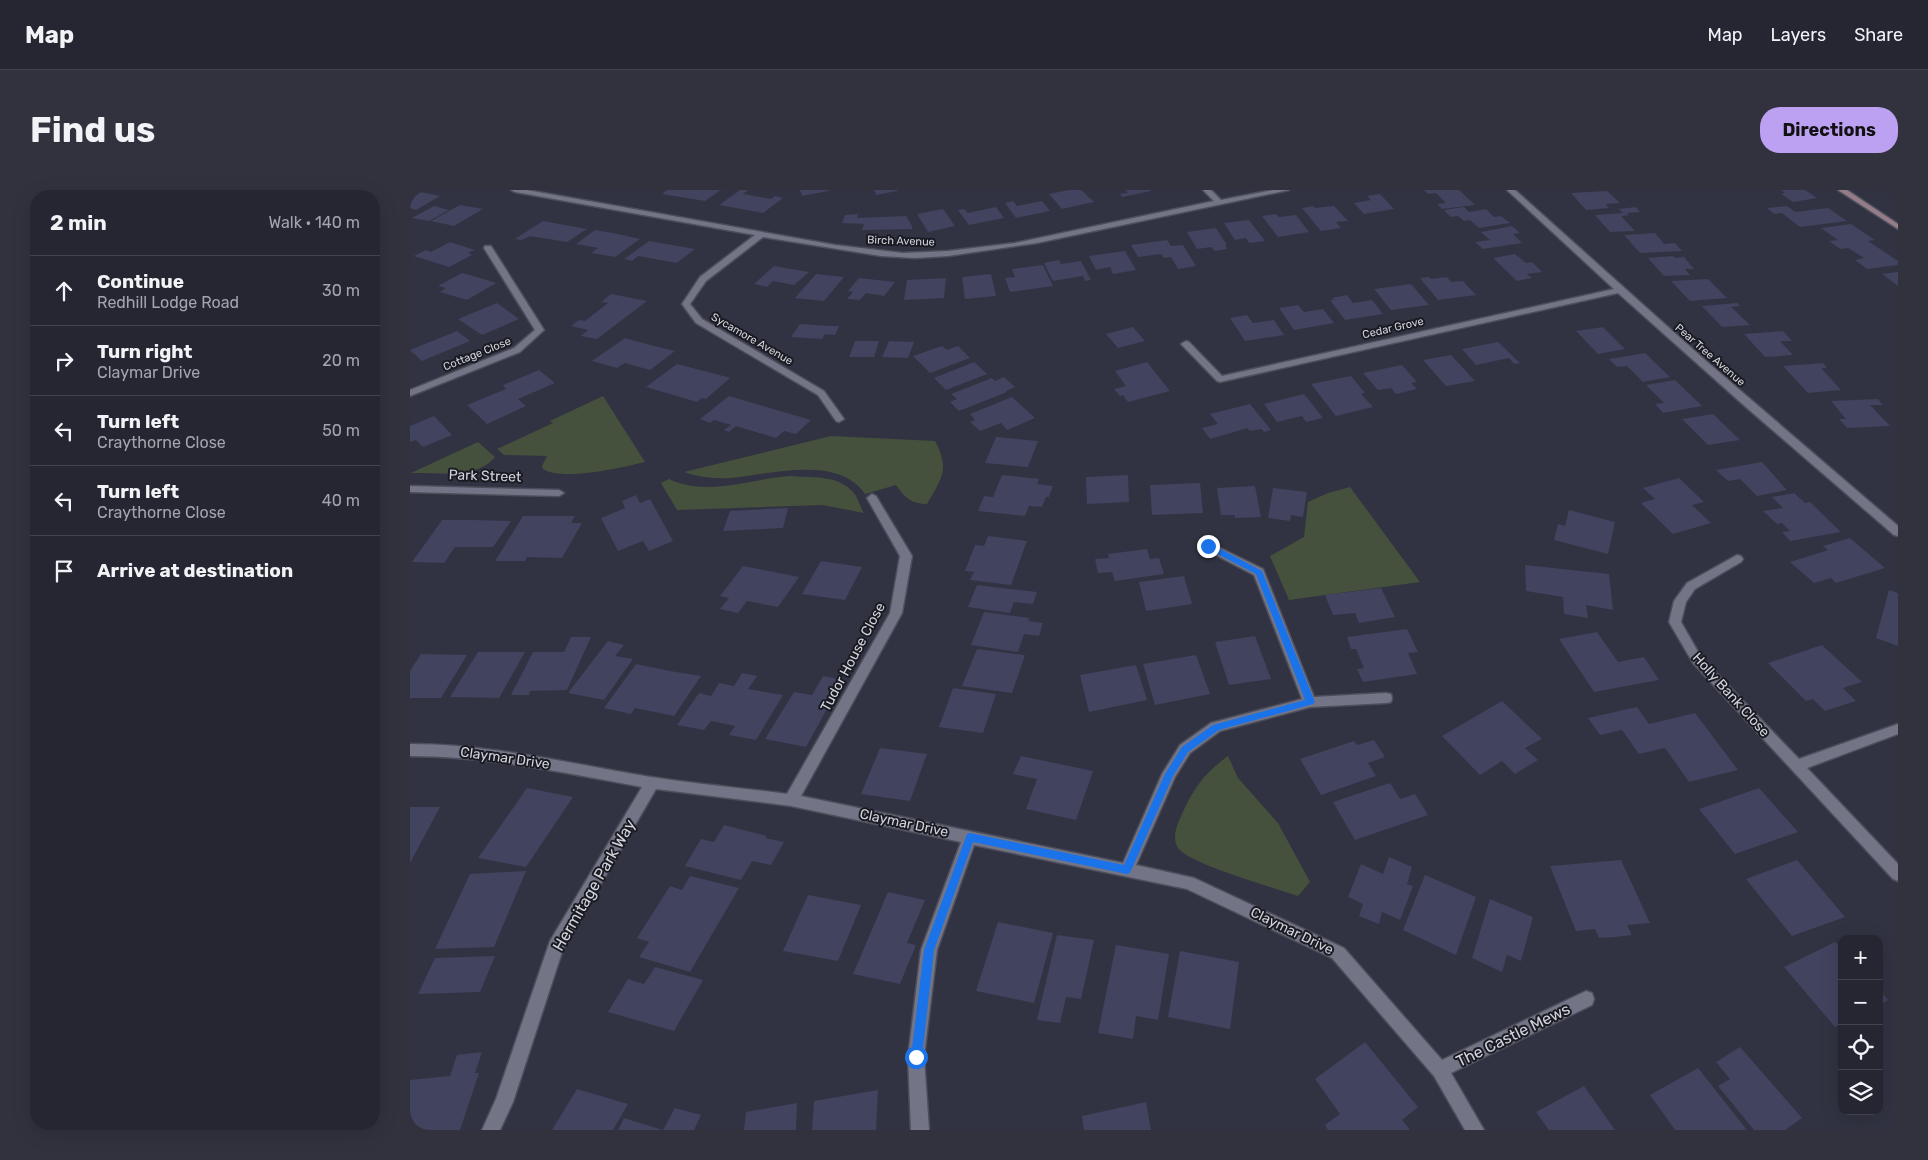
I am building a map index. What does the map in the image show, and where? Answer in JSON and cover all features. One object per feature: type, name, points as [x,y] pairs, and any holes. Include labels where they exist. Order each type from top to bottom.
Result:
[{"type":"street","name":"Birch Avenue","points":[[515,190],[874,253],[924,255],[968,252],[1022,244],[1219,202],[1286,190]]},
{"type":"street","points":[[1206,190],[1219,202]]},
{"type":"street","name":"Pear Tree Avenue","points":[[1512,190],[1619,290],[1766,421],[1898,532]]},
{"type":"street","points":[[1842,190],[1898,227]]},
{"type":"street","name":"Sycamore Avenue","points":[[760,234],[703,279],[686,304],[699,321],[822,393],[839,419]]},
{"type":"street","name":"Cottage Close","points":[[410,394],[517,350],[540,330],[488,248]]},
{"type":"street","name":"Cedar Grove","points":[[1186,344],[1220,379],[1619,290]]},
{"type":"street","name":"Park Street","points":[[410,489],[559,494]]},
{"type":"street","name":"Tudor House Close","points":[[791,800],[896,613],[906,556],[872,498]]},
{"type":"street","points":[[1208,546],[1259,572],[1310,702]]},
{"type":"street","name":"Holly Bank Close","points":[[1737,559],[1691,586],[1680,601],[1675,622],[1696,660],[1898,874]]},
{"type":"street","points":[[1127,870],[1169,774],[1185,749],[1216,728],[1310,702],[1386,698]]},
{"type":"street","points":[[1796,766],[1898,729]]},
{"type":"street","name":"Claymar Drive","points":[[410,750],[443,750],[515,758],[652,783],[791,800],[1189,882],[1338,953],[1440,1070],[1475,1130]]},
{"type":"street","name":"Hermitage Park Way","points":[[491,1130],[504,1102],[556,946],[652,783]]},
{"type":"street","points":[[920,1130],[916,1057],[929,950],[970,837]]},
{"type":"street","name":"The Castle Mews","points":[[1440,1070],[1586,999]]},
{"type":"green space","points":[[603,396],[645,462],[578,474],[552,473],[543,469],[542,466],[547,456],[504,455],[497,449],[553,423],[550,421]]},
{"type":"green space","points":[[831,436],[935,441],[940,451],[943,466],[940,480],[927,504],[917,503],[909,499],[896,485],[865,494],[853,482],[838,474],[821,471],[783,471],[724,478],[712,478],[684,472]]},
{"type":"green space","points":[[478,442],[495,457],[478,469],[444,474],[411,473]]},
{"type":"green space","points":[[789,476],[823,478],[839,482],[847,486],[855,494],[864,513],[822,505],[677,510],[661,483],[669,479],[698,487],[713,487]]},
{"type":"green space","points":[[1350,487],[1420,582],[1289,600],[1270,556],[1304,537],[1308,502],[1328,493]]},
{"type":"green space","points":[[1228,756],[1238,778],[1278,823],[1310,882],[1298,896],[1253,882],[1198,861],[1185,854],[1176,844],[1176,830],[1192,795],[1207,774]]},
{"type":"building","points":[[410,190],[440,196],[416,210],[410,208]]},
{"type":"building","points":[[667,190],[721,190],[705,201],[662,194]]},
{"type":"building","points":[[740,190],[748,190],[743,194],[771,199],[775,196],[783,198],[763,213],[719,205]]},
{"type":"building","points":[[800,190],[828,190],[828,191],[802,196]]},
{"type":"building","points":[[874,190],[897,190],[897,191],[876,195]]},
{"type":"building","points":[[1081,190],[1094,202],[1062,209],[1049,194]]},
{"type":"building","points":[[1125,190],[1151,191],[1122,197],[1120,194],[1128,193]]},
{"type":"building","points":[[1424,190],[1459,190],[1475,205],[1442,209],[1437,204],[1446,203],[1436,193],[1428,194]]},
{"type":"building","points":[[1781,190],[1805,190],[1817,198],[1793,202],[1781,194],[1785,193]]},
{"type":"building","points":[[1607,191],[1620,203],[1606,204],[1609,208],[1586,210],[1571,193]]},
{"type":"building","points":[[1380,194],[1394,209],[1364,214],[1354,203],[1371,200],[1367,196]]},
{"type":"building","points":[[1013,201],[1017,206],[1042,201],[1050,211],[1016,218],[1005,203]]},
{"type":"building","points":[[460,205],[483,209],[454,226],[431,221]]},
{"type":"building","points":[[434,206],[449,210],[429,221],[412,218]]},
{"type":"building","points":[[1313,206],[1315,208],[1334,206],[1348,221],[1336,222],[1341,228],[1321,231],[1302,208]]},
{"type":"building","points":[[1787,206],[1795,212],[1828,208],[1847,221],[1800,227],[1782,213],[1774,214],[1767,208]]},
{"type":"building","points":[[996,207],[1004,218],[969,225],[958,210],[964,209],[968,213]]},
{"type":"building","points":[[1464,207],[1469,212],[1486,209],[1494,217],[1501,216],[1510,223],[1479,228],[1470,220],[1464,221],[1458,216],[1451,217],[1444,210]]},
{"type":"building","points":[[1636,207],[1640,212],[1627,213],[1629,215],[1621,216],[1635,231],[1610,232],[1595,215],[1623,213],[1619,209]]},
{"type":"building","points":[[943,209],[955,226],[928,232],[917,214]]},
{"type":"building","points":[[858,214],[857,218],[906,216],[912,229],[862,230],[864,224],[842,223],[845,215]]},
{"type":"building","points":[[1276,214],[1279,217],[1296,215],[1309,232],[1278,237],[1262,216]]},
{"type":"building","points":[[1249,220],[1265,241],[1249,243],[1246,238],[1235,240],[1224,223]]},
{"type":"building","points":[[543,221],[587,229],[567,242],[530,236],[522,240],[515,239]]},
{"type":"building","points":[[1851,224],[1875,240],[1868,241],[1898,261],[1898,265],[1867,269],[1855,260],[1864,258],[1848,248],[1840,249],[1829,241],[1838,240],[1821,228]]},
{"type":"building","points":[[1512,226],[1520,233],[1513,234],[1522,243],[1483,249],[1475,242],[1490,240],[1481,232]]},
{"type":"building","points":[[1216,228],[1227,245],[1225,245],[1227,249],[1214,251],[1212,247],[1197,249],[1187,232]]},
{"type":"building","points":[[595,230],[640,239],[615,257],[591,253],[598,248],[576,244]]},
{"type":"building","points":[[1655,233],[1664,244],[1675,243],[1682,251],[1640,253],[1624,235]]},
{"type":"building","points":[[1167,240],[1171,246],[1183,245],[1196,266],[1178,269],[1171,257],[1164,258],[1161,254],[1138,257],[1131,245]]},
{"type":"building","points":[[649,241],[695,249],[677,263],[638,256],[632,261],[624,259]]},
{"type":"building","points":[[450,242],[475,250],[468,253],[472,255],[449,267],[414,256],[426,250],[431,252]]},
{"type":"building","points":[[1125,251],[1136,270],[1113,274],[1110,267],[1096,270],[1089,256]]},
{"type":"building","points":[[1515,254],[1526,263],[1532,262],[1542,272],[1527,274],[1532,278],[1517,281],[1493,258]]},
{"type":"building","points":[[1673,256],[1675,258],[1684,257],[1694,269],[1685,269],[1690,275],[1664,276],[1648,258]]},
{"type":"building","points":[[1059,260],[1061,264],[1081,261],[1091,280],[1085,281],[1083,276],[1053,281],[1044,263]]},
{"type":"building","points":[[1043,265],[1053,286],[1010,292],[1005,278],[1015,277],[1012,269]]},
{"type":"building","points":[[774,266],[809,272],[794,285],[773,281],[767,287],[754,284]]},
{"type":"building","points":[[1898,272],[1898,286],[1882,274]]},
{"type":"building","points":[[462,273],[496,283],[467,300],[440,292],[446,288],[438,286]]},
{"type":"building","points":[[816,274],[844,277],[824,301],[795,298]]},
{"type":"building","points":[[991,274],[996,296],[965,299],[962,277]]},
{"type":"building","points":[[1429,277],[1431,279],[1447,277],[1451,282],[1463,281],[1476,295],[1438,300],[1420,278]]},
{"type":"building","points":[[859,278],[895,282],[884,296],[866,293],[860,300],[847,299],[853,292],[848,291]]},
{"type":"building","points":[[946,278],[944,298],[904,300],[907,280]]},
{"type":"building","points":[[1708,279],[1727,298],[1690,301],[1671,281]]},
{"type":"building","points":[[1411,284],[1429,305],[1391,310],[1374,289]]},
{"type":"building","points":[[611,294],[647,301],[597,339],[581,336],[588,330],[571,326],[579,320],[585,321],[608,303],[601,302]]},
{"type":"building","points":[[1347,295],[1353,303],[1372,300],[1383,314],[1345,320],[1330,300]]},
{"type":"building","points":[[497,303],[519,319],[482,335],[458,319]]},
{"type":"building","points":[[1737,303],[1740,306],[1731,307],[1750,325],[1722,327],[1702,306]]},
{"type":"building","points":[[1298,305],[1304,312],[1323,309],[1334,323],[1294,330],[1279,308]]},
{"type":"building","points":[[1247,315],[1253,323],[1274,320],[1284,335],[1245,341],[1230,318]]},
{"type":"building","points":[[800,324],[839,326],[835,335],[825,334],[822,339],[791,337]]},
{"type":"building","points":[[1133,327],[1145,341],[1118,348],[1106,334]]},
{"type":"building","points":[[1603,327],[1625,349],[1598,354],[1576,331]]},
{"type":"building","points":[[457,331],[470,341],[422,361],[410,350]]},
{"type":"building","points":[[1783,331],[1792,341],[1780,341],[1793,355],[1765,357],[1744,334]]},
{"type":"building","points":[[625,338],[675,351],[650,370],[625,363],[617,368],[592,361]]},
{"type":"building","points":[[855,341],[879,341],[874,357],[849,357]]},
{"type":"building","points":[[889,341],[914,342],[908,358],[882,357]]},
{"type":"building","points":[[1498,342],[1520,363],[1514,364],[1509,358],[1476,365],[1462,349]]},
{"type":"building","points":[[942,346],[947,350],[958,346],[970,358],[930,373],[913,356]]},
{"type":"building","points":[[1645,353],[1670,377],[1643,382],[1627,366],[1617,367],[1609,359]]},
{"type":"building","points":[[1451,355],[1475,381],[1446,386],[1423,360]]},
{"type":"building","points":[[974,362],[987,374],[946,390],[934,378]]},
{"type":"building","points":[[1147,362],[1170,391],[1128,402],[1123,395],[1120,396],[1114,389],[1126,386],[1115,371]]},
{"type":"building","points":[[1823,363],[1827,368],[1821,368],[1841,390],[1808,393],[1783,366]]},
{"type":"building","points":[[677,364],[730,378],[706,399],[702,398],[697,402],[646,387]]},
{"type":"building","points":[[1402,365],[1417,382],[1411,383],[1417,389],[1396,394],[1391,388],[1378,390],[1363,373]]},
{"type":"building","points":[[539,370],[555,383],[518,399],[526,406],[487,424],[467,405],[506,389],[503,385]]},
{"type":"building","points":[[1351,376],[1365,393],[1361,394],[1373,407],[1336,416],[1311,384]]},
{"type":"building","points":[[1004,377],[1015,387],[1007,392],[959,411],[950,402],[957,399],[951,394],[992,378],[995,381]]},
{"type":"building","points":[[1675,380],[1702,406],[1663,413],[1655,404],[1664,403],[1646,385]]},
{"type":"building","points":[[1304,394],[1323,418],[1306,422],[1302,416],[1277,422],[1264,404]]},
{"type":"building","points":[[729,396],[811,420],[796,434],[784,431],[776,438],[736,426],[729,432],[724,430],[731,425],[714,420],[710,423],[700,419]]},
{"type":"building","points":[[1012,397],[1035,418],[1007,430],[1001,423],[980,431],[970,422],[975,420],[970,414]]},
{"type":"building","points":[[1878,399],[1883,405],[1870,405],[1890,426],[1847,428],[1839,419],[1846,419],[1831,401]]},
{"type":"building","points":[[1250,404],[1271,430],[1264,432],[1262,429],[1249,431],[1248,428],[1210,439],[1202,428],[1218,424],[1210,414]]},
{"type":"building","points":[[1713,414],[1740,440],[1708,445],[1682,419]]},
{"type":"building","points":[[434,416],[452,435],[423,447],[416,440],[410,442],[410,426]]},
{"type":"building","points":[[996,437],[1038,441],[1028,467],[985,463]]},
{"type":"building","points":[[1762,462],[1787,490],[1757,496],[1740,479],[1728,481],[1716,470]]},
{"type":"building","points":[[1002,475],[1039,479],[1037,484],[1053,486],[1049,497],[1046,497],[1042,507],[1029,506],[1025,516],[978,511],[984,496],[993,497]]},
{"type":"building","points":[[1128,475],[1129,502],[1087,504],[1086,477]]},
{"type":"building","points":[[1679,478],[1704,502],[1692,505],[1711,523],[1673,534],[1641,503],[1655,499],[1643,488]]},
{"type":"building","points":[[1200,483],[1203,513],[1152,515],[1150,485]]},
{"type":"building","points":[[1255,486],[1261,517],[1235,518],[1235,515],[1221,515],[1217,488]]},
{"type":"building","points":[[1273,488],[1307,492],[1303,517],[1291,515],[1290,521],[1268,518]]},
{"type":"building","points":[[1794,493],[1805,503],[1810,502],[1841,532],[1790,541],[1782,532],[1790,531],[1782,523],[1777,524],[1763,511],[1783,508],[1772,497]]},
{"type":"building","points":[[636,495],[640,503],[650,499],[673,541],[649,551],[643,541],[618,551],[601,518],[625,508],[622,501]]},
{"type":"building","points":[[788,508],[783,528],[723,531],[730,511]]},
{"type":"building","points":[[1569,510],[1615,522],[1608,554],[1554,540],[1558,524],[1565,526]]},
{"type":"building","points":[[523,516],[575,516],[571,523],[582,523],[562,558],[527,557],[525,561],[495,561]]},
{"type":"building","points":[[442,520],[511,521],[493,547],[455,547],[444,563],[412,562]]},
{"type":"building","points":[[988,536],[1027,541],[1011,585],[970,580],[974,572],[965,571],[975,545],[984,546]]},
{"type":"building","points":[[1850,538],[1885,568],[1836,583],[1831,578],[1814,583],[1790,562],[1828,550],[1823,546]]},
{"type":"building","points":[[1147,549],[1150,559],[1159,558],[1164,574],[1115,581],[1112,572],[1098,573],[1095,559],[1109,558],[1108,554]]},
{"type":"building","points":[[821,561],[862,567],[845,600],[802,594]]},
{"type":"building","points":[[1525,565],[1609,574],[1613,610],[1586,605],[1588,618],[1564,614],[1563,597],[1526,591]]},
{"type":"building","points":[[743,566],[799,577],[778,607],[747,601],[738,613],[720,609],[729,598],[720,596]]},
{"type":"building","points":[[1184,576],[1192,604],[1146,611],[1139,582]]},
{"type":"building","points":[[977,585],[1037,592],[1033,604],[1014,602],[1010,613],[968,607]]},
{"type":"building","points":[[1381,588],[1395,617],[1359,623],[1355,613],[1333,615],[1325,595]]},
{"type":"building","points":[[1889,590],[1898,593],[1898,646],[1876,638]]},
{"type":"building","points":[[984,612],[1030,618],[1028,621],[1043,623],[1039,636],[1024,634],[1018,652],[971,645]]},
{"type":"building","points":[[1407,629],[1418,652],[1408,653],[1417,674],[1363,682],[1357,669],[1364,668],[1356,649],[1351,649],[1347,637]]},
{"type":"building","points":[[1597,632],[1618,662],[1644,657],[1659,680],[1594,692],[1559,639]]},
{"type":"building","points":[[1255,636],[1271,679],[1229,685],[1215,642]]},
{"type":"building","points":[[571,637],[591,637],[567,690],[530,691],[529,695],[511,695],[533,652],[564,652]]},
{"type":"building","points":[[608,641],[624,645],[615,656],[633,659],[604,700],[568,693]]},
{"type":"building","points":[[1822,645],[1862,682],[1843,688],[1856,701],[1825,711],[1813,699],[1806,701],[1768,663]]},
{"type":"building","points":[[977,649],[1025,655],[1012,693],[962,686]]},
{"type":"building","points":[[478,652],[525,652],[499,698],[450,697]]},
{"type":"building","points":[[421,654],[467,655],[441,698],[410,698],[410,671]]},
{"type":"building","points":[[1196,655],[1210,694],[1155,705],[1143,664]]},
{"type":"building","points":[[636,664],[701,676],[674,716],[635,708],[631,714],[604,708]]},
{"type":"building","points":[[1136,665],[1147,700],[1089,712],[1080,675]]},
{"type":"building","points":[[742,673],[757,676],[748,689],[783,695],[756,740],[729,735],[735,726],[711,721],[704,730],[677,725],[699,693],[711,696],[719,683],[734,686]]},
{"type":"building","points":[[823,676],[843,680],[806,747],[765,739],[794,692],[812,695]]},
{"type":"building","points":[[953,688],[996,694],[983,733],[939,727]]},
{"type":"building","points":[[1502,701],[1542,739],[1525,748],[1538,760],[1515,774],[1502,761],[1480,775],[1442,736]]},
{"type":"building","points":[[1637,707],[1649,724],[1695,713],[1738,770],[1689,782],[1665,748],[1639,754],[1622,730],[1600,735],[1588,718]]},
{"type":"building","points":[[1374,740],[1385,757],[1368,763],[1376,776],[1321,795],[1300,759],[1354,741],[1357,745]]},
{"type":"building","points":[[880,748],[927,754],[910,801],[861,794]]},
{"type":"building","points":[[1021,756],[1093,771],[1076,820],[1026,809],[1037,779],[1013,774]]},
{"type":"building","points":[[1390,783],[1400,799],[1415,794],[1428,815],[1355,840],[1333,802]]},
{"type":"building","points":[[527,788],[573,797],[526,867],[478,858]]},
{"type":"building","points":[[1759,788],[1798,832],[1735,854],[1699,809]]},
{"type":"building","points":[[410,807],[440,807],[410,863]]},
{"type":"building","points":[[724,825],[784,842],[771,865],[752,861],[741,880],[685,866],[701,839],[714,842]]},
{"type":"building","points":[[1389,857],[1412,867],[1407,884],[1413,886],[1400,920],[1382,912],[1379,924],[1359,916],[1363,904],[1348,897],[1361,864],[1383,874]]},
{"type":"building","points":[[1621,860],[1650,923],[1627,925],[1632,935],[1615,937],[1599,938],[1595,929],[1576,931],[1550,866]]},
{"type":"building","points":[[1797,860],[1845,917],[1792,936],[1746,879]]},
{"type":"building","points":[[526,871],[494,947],[435,949],[470,874]]},
{"type":"building","points":[[1425,875],[1476,897],[1456,955],[1403,930]]},
{"type":"building","points":[[690,876],[739,888],[690,972],[639,957],[649,942],[637,938],[670,886],[682,890]]},
{"type":"building","points":[[888,892],[925,900],[907,943],[916,945],[900,984],[853,974]]},
{"type":"building","points":[[808,895],[861,905],[838,961],[783,951]]},
{"type":"building","points":[[1490,899],[1533,917],[1521,961],[1507,955],[1502,972],[1472,958]]},
{"type":"building","points":[[998,922],[1053,933],[1034,1003],[976,991]]},
{"type":"building","points":[[1057,935],[1094,940],[1081,999],[1066,997],[1060,1023],[1037,1020]]},
{"type":"building","points":[[1835,942],[1838,945],[1838,1026],[1835,1027],[1784,967]]},
{"type":"building","points":[[1116,945],[1169,954],[1158,1020],[1136,1016],[1133,1039],[1098,1033]]},
{"type":"building","points":[[1180,951],[1239,962],[1230,1029],[1168,1017]]},
{"type":"building","points":[[495,956],[480,992],[418,994],[435,958]]},
{"type":"building","points":[[655,967],[703,980],[674,1031],[608,1012],[628,979],[644,984]]},
{"type":"building","points":[[1883,994],[1888,1000],[1883,1003]]},
{"type":"building","points":[[1365,1042],[1418,1107],[1402,1120],[1410,1130],[1328,1130],[1325,1125],[1340,1114],[1315,1079]]},
{"type":"building","points":[[1740,1047],[1802,1118],[1785,1130],[1754,1130],[1718,1086],[1730,1079],[1716,1062]]},
{"type":"building","points":[[482,1052],[475,1073],[479,1073],[460,1130],[410,1130],[410,1080],[450,1076],[457,1055]]},
{"type":"building","points":[[1698,1068],[1747,1130],[1675,1130],[1650,1095]]},
{"type":"building","points":[[1584,1086],[1615,1130],[1549,1130],[1536,1112]]},
{"type":"building","points":[[577,1089],[628,1104],[613,1130],[552,1130]]},
{"type":"building","points":[[878,1090],[876,1130],[812,1130],[814,1101]]},
{"type":"building","points":[[1146,1102],[1151,1130],[1084,1130],[1082,1116]]},
{"type":"building","points":[[797,1103],[796,1130],[744,1130],[746,1112]]},
{"type":"building","points":[[675,1108],[701,1115],[694,1130],[663,1130]]},
{"type":"building","points":[[624,1118],[663,1130],[618,1130]]},
{"type":"route","points":[[916,1057],[929,950],[970,837],[1127,870],[1169,774],[1185,749],[1216,728],[1310,702],[1259,572],[1208,546]]}]
